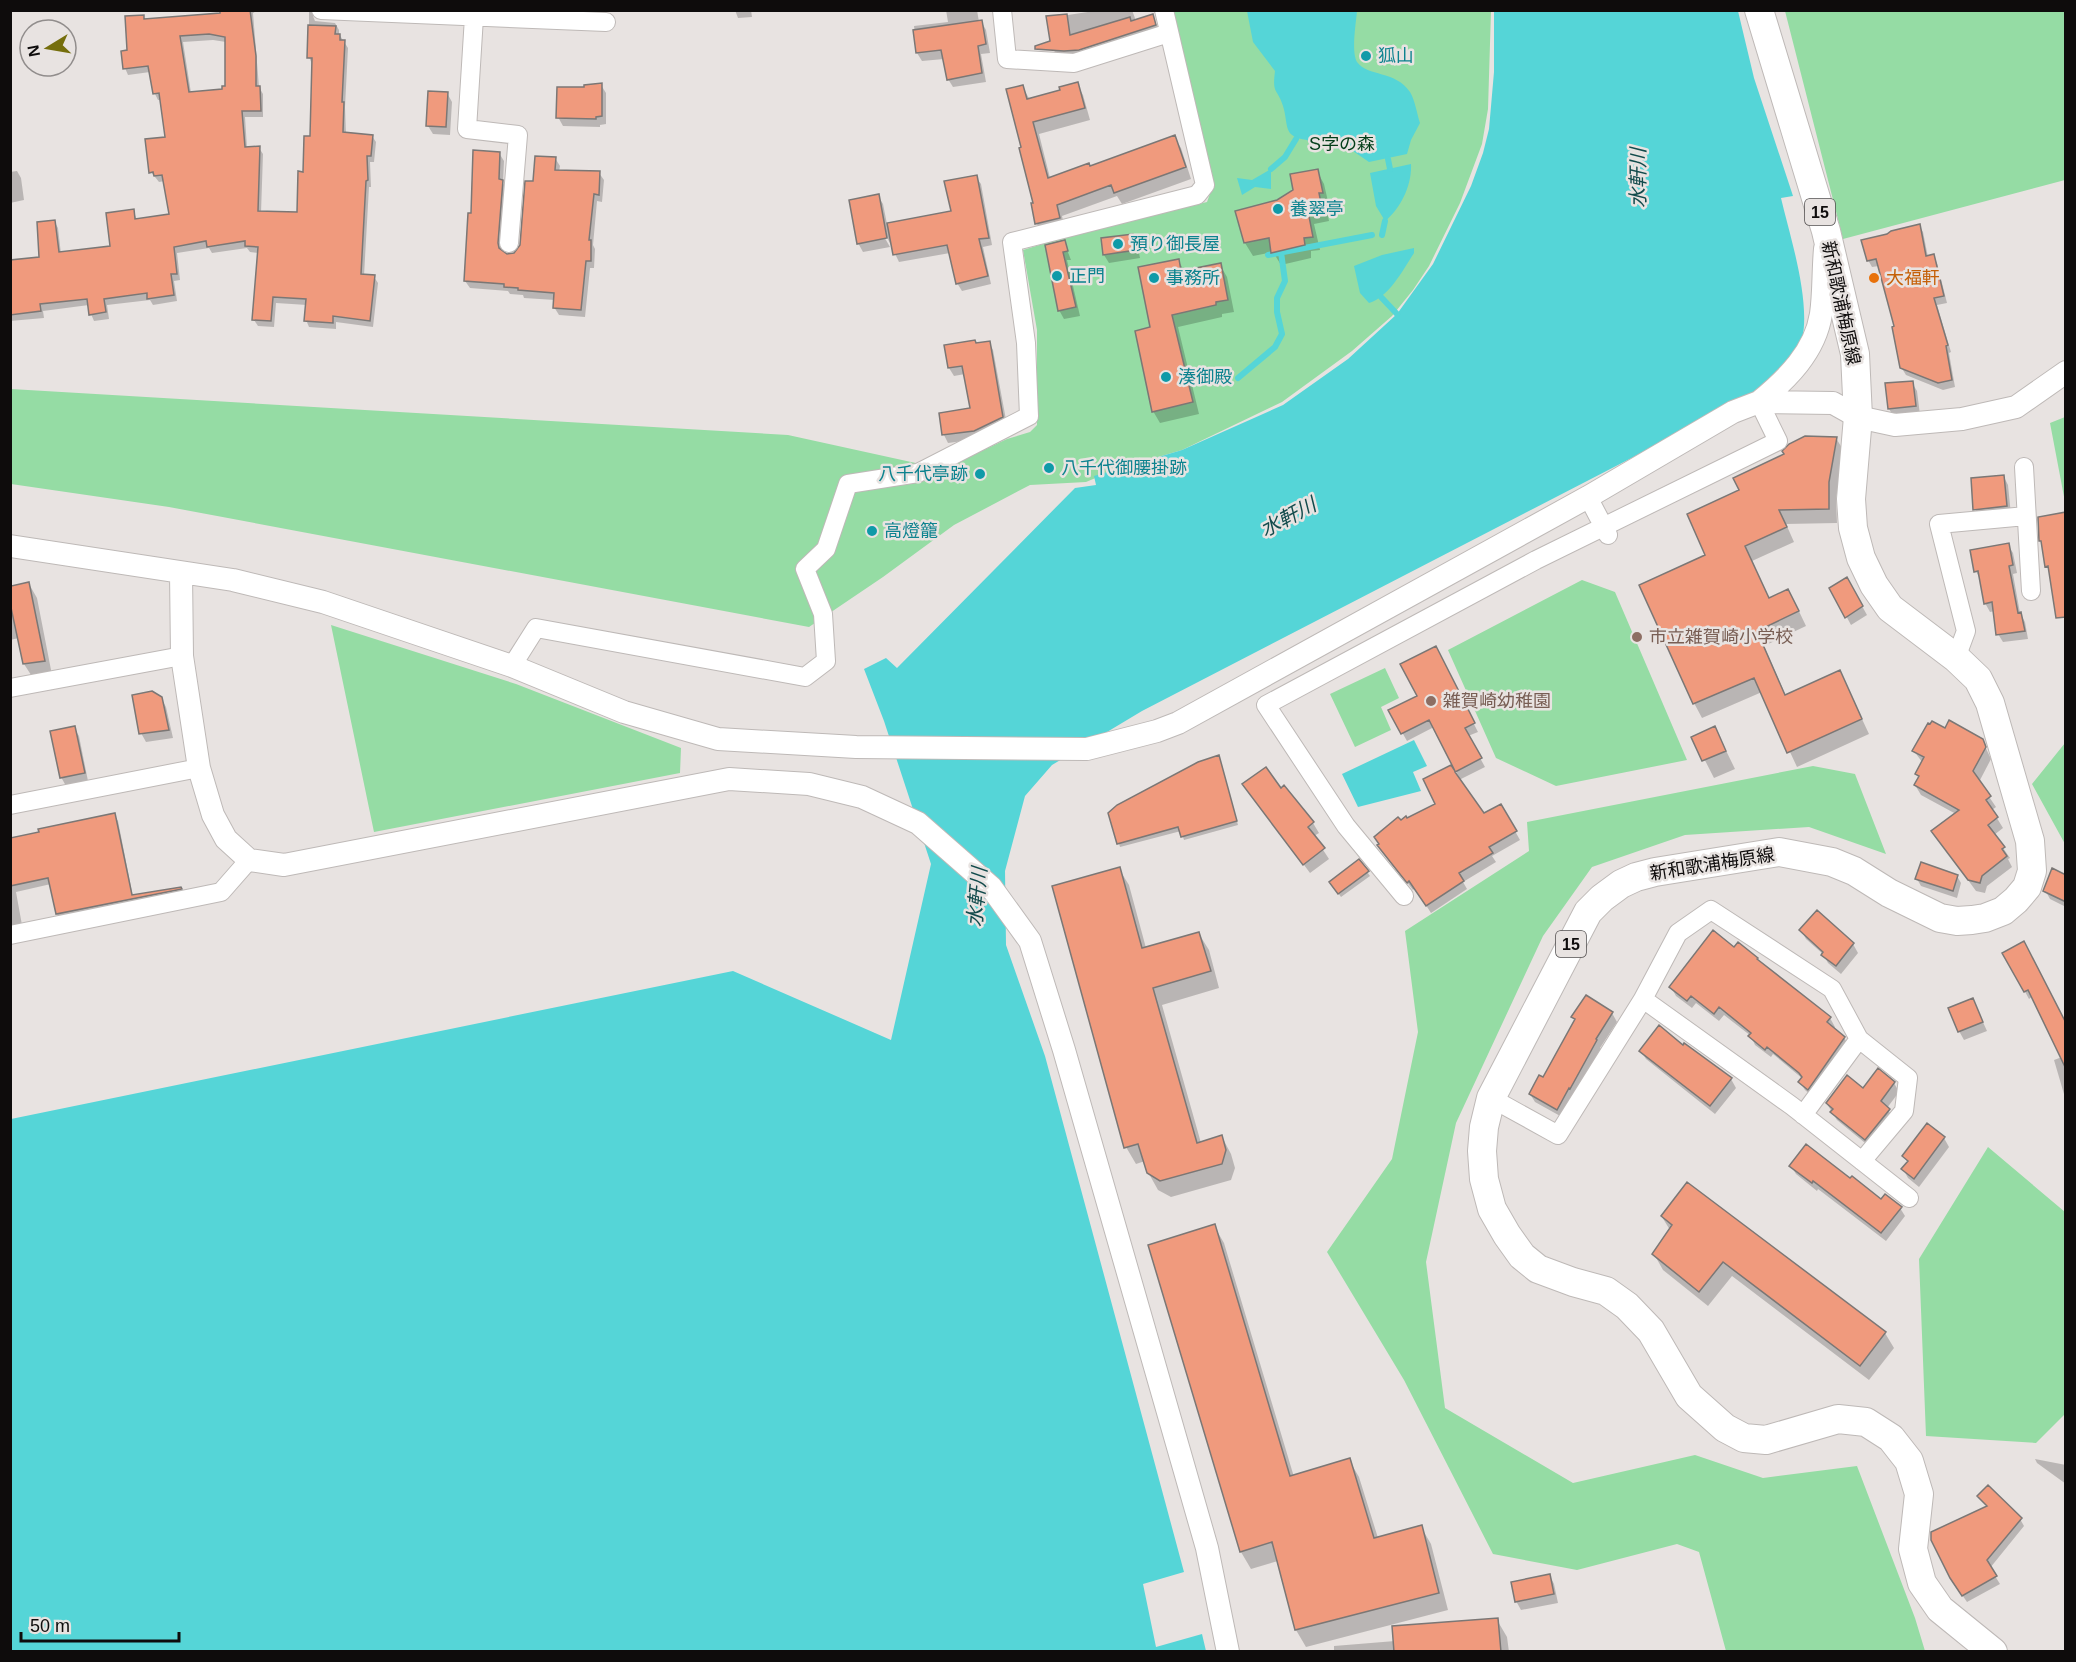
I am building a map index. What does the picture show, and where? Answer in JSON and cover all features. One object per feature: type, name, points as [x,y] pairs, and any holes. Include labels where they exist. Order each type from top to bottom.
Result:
[{"type":"main road","name":"新和歌浦梅原線","points":[[1760,10],[1826,231],[1855,354],[1858,417],[1851,499],[1853,528],[1861,558],[1874,585],[1890,608],[1956,658],[1977,679],[1990,703],[2030,841],[2032,871],[2026,887],[2016,900],[2002,911],[1985,918],[1957,921],[1940,918],[1889,893],[1854,871],[1821,859],[1779,852],[1666,870],[1636,877],[1621,884],[1588,912],[1491,1098],[1484,1127],[1482,1151],[1484,1179],[1492,1209],[1522,1256],[1538,1269],[1606,1291],[1627,1306],[1651,1331],[1689,1396],[1725,1428],[1744,1438],[1766,1440],[1838,1419],[1866,1422],[1891,1438],[1909,1461],[1919,1494],[1913,1549],[1922,1583],[1940,1609],[1993,1652]]},
{"type":"street","points":[[321,10],[606,22]]},
{"type":"street","points":[[1002,10],[1007,59],[1074,63],[1169,33]]},
{"type":"street","points":[[512,666],[536,628],[806,677],[826,661],[823,614],[806,569],[826,549],[848,484],[918,473],[1029,416],[1026,343],[1012,242],[1197,195],[1205,185],[1164,10]]},
{"type":"street","points":[[474,17],[467,129],[518,135],[509,243]]},
{"type":"street","points":[[10,546],[233,580],[323,602],[512,666],[624,712],[718,739],[856,747],[1087,749],[1157,731],[1178,723],[1588,497],[1733,412],[1759,402],[1783,383],[1807,354],[1821,315],[1826,231]]},
{"type":"street","points":[[1759,402],[1833,403],[1858,417],[1895,425],[1962,419],[2016,407],[2066,372]]},
{"type":"street","points":[[1404,896],[1346,826],[1266,705],[1778,441],[1759,402]]},
{"type":"street","points":[[2024,466],[2031,591]]},
{"type":"street","points":[[1588,497],[1606,531]]},
{"type":"street","points":[[1956,658],[1966,631],[1939,524],[2026,516]]},
{"type":"street","points":[[10,557],[41,551]]},
{"type":"street","points":[[181,573],[182,656],[199,768],[213,815],[226,839],[249,860],[285,865],[729,779],[809,784],[862,797],[918,823],[991,887],[1030,942],[1067,1061],[1207,1548],[1228,1652]]},
{"type":"street","points":[[10,688],[182,656]]},
{"type":"street","points":[[10,805],[199,768]]},
{"type":"street","points":[[10,935],[221,892],[249,860]]},
{"type":"street","points":[[1491,1098],[1558,1135],[1643,999],[1678,933],[1711,910],[1832,989],[1859,1039],[1908,1078],[1905,1111],[1862,1161]]},
{"type":"street","points":[[1643,999],[1803,1115],[1908,1198]]},
{"type":"street","points":[[1803,1115],[1859,1039]]},
{"type":"green space","name":"S字の森","points":[[1172,11],[1491,11],[1488,109],[1482,144],[1460,203],[1429,266],[1392,316],[1352,351],[1282,402],[1182,450],[1117,469],[1086,482],[1030,485],[954,525],[809,627],[169,507],[11,484],[11,389],[788,435],[943,469],[1007,439],[1030,432],[1037,425],[1037,330],[1023,250],[1082,232],[1207,202],[1212,188]]},
{"type":"green space","points":[[1785,11],[2065,11],[2065,180],[1843,239]]},
{"type":"green space","points":[[2065,417],[2065,502],[2050,423]]},
{"type":"green space","points":[[1582,580],[1615,592],[1687,760],[1556,786],[1496,758],[1448,650]]},
{"type":"green space","points":[[331,625],[516,684],[681,748],[680,773],[374,832]]},
{"type":"green space","points":[[1385,668],[1399,698],[1381,707],[1391,730],[1355,747],[1330,694]]},
{"type":"green space","points":[[2065,743],[2065,844],[2032,784]]},
{"type":"green space","points":[[1813,766],[1855,774],[1886,854],[1809,827],[1685,835],[1592,867],[1543,936],[1456,1123],[1426,1262],[1445,1408],[1573,1483],[1695,1455],[1763,1478],[1857,1466],[1915,1618],[1925,1651],[1726,1651],[1699,1552],[1677,1544],[1577,1570],[1493,1554],[1404,1380],[1327,1252],[1392,1159],[1418,1032],[1405,931],[1529,851],[1527,822]]},
{"type":"green space","points":[[1988,1147],[2065,1212],[2065,1414],[2036,1443],[1926,1436],[1919,1259]]},
{"type":"water","points":[[1247,11],[1357,11],[1354,45],[1357,62],[1368,70],[1397,80],[1410,92],[1413,99],[1420,123],[1407,154],[1369,162],[1350,149],[1313,147],[1307,140],[1290,133],[1281,100],[1275,88],[1275,71],[1253,42]]},
{"type":"water","name":"水軒川","points":[[1494,11],[1738,11],[1754,78],[1793,196],[1781,198],[1800,277],[1804,320],[1802,338],[1797,353],[1767,388],[1142,711],[1052,765],[1025,796],[1005,871],[1006,945],[1045,1056],[1184,1572],[1143,1584],[1156,1647],[1202,1634],[1206,1651],[11,1652],[11,1119],[733,971],[891,1040],[931,864],[884,721],[864,669],[886,658],[897,668],[1075,488],[1096,485],[1094,476],[1182,450],[1283,405],[1348,359],[1397,314],[1433,264],[1471,186],[1483,153],[1489,129],[1494,72]]},
{"type":"water","points":[[1411,164],[1410,180],[1404,195],[1396,210],[1385,221],[1376,206],[1370,173]]},
{"type":"water","points":[[1271,169],[1271,189],[1255,187],[1242,195],[1237,178],[1252,180]]},
{"type":"water","points":[[1414,248],[1414,253],[1395,282],[1383,295],[1369,303],[1360,293],[1354,266],[1382,255]]},
{"type":"water","points":[[1414,740],[1427,766],[1413,772],[1421,791],[1358,807],[1342,774]]},
{"type":"building","points":[[220,10],[250,10],[256,56],[256,86],[260,86],[261,111],[242,111],[245,147],[260,146],[258,211],[297,212],[298,171],[303,172],[304,136],[310,136],[312,58],[307,58],[308,25],[336,26],[335,34],[340,34],[340,40],[345,40],[343,132],[373,135],[371,156],[367,156],[368,180],[366,181],[361,274],[375,275],[370,321],[333,316],[333,323],[304,321],[306,299],[273,297],[271,321],[252,320],[258,247],[245,246],[245,241],[207,247],[206,241],[174,247],[177,274],[171,274],[174,295],[147,299],[147,293],[104,299],[106,312],[89,315],[87,299],[40,304],[41,311],[10,315],[10,260],[39,257],[37,222],[55,220],[59,252],[110,246],[106,213],[134,209],[135,219],[169,214],[162,175],[154,176],[153,172],[149,173],[145,139],[165,137],[159,93],[153,94],[148,66],[123,69],[121,51],[127,50],[125,16],[144,15],[144,19],[220,13]],"holes":[[[209,34],[225,37],[225,86],[222,86],[222,89],[189,92],[180,36]]]},
{"type":"building","points":[[1067,14],[1070,35],[1130,17],[1131,21],[1153,14],[1156,25],[1079,50],[1035,49],[1035,46],[1050,41],[1046,16]]},
{"type":"building","points":[[982,20],[986,44],[978,46],[982,73],[947,80],[941,50],[916,53],[913,30]]},
{"type":"building","points":[[1078,82],[1085,108],[1033,122],[1048,178],[1089,163],[1090,166],[1175,135],[1186,167],[1114,193],[1111,185],[1057,205],[1060,218],[1035,224],[1031,203],[1033,203],[1019,148],[1021,147],[1006,89],[1023,85],[1027,99],[1060,90],[1059,87]]},
{"type":"building","points":[[602,83],[602,116],[596,119],[556,118],[557,87],[584,87],[584,85]]},
{"type":"building","points":[[428,91],[448,92],[446,127],[426,126]]},
{"type":"building","points":[[473,150],[500,152],[499,179],[503,180],[498,243],[499,248],[507,254],[514,253],[520,245],[525,181],[533,181],[535,156],[556,157],[555,170],[600,171],[599,195],[594,194],[589,240],[591,240],[591,261],[586,261],[581,310],[553,308],[554,293],[518,290],[518,288],[504,287],[504,284],[464,281],[468,213],[471,213]]},
{"type":"building","name":"養翠亭","points":[[1318,169],[1323,193],[1319,193],[1322,208],[1308,211],[1313,237],[1304,238],[1305,245],[1271,253],[1269,238],[1244,243],[1235,211],[1277,200],[1293,190],[1290,174]]},
{"type":"building","points":[[977,175],[989,238],[979,239],[988,276],[956,284],[947,245],[893,255],[887,223],[951,211],[944,181]]},
{"type":"building","points":[[879,194],[887,238],[857,244],[849,200]]},
{"type":"building","points":[[1920,224],[1926,256],[1934,254],[1944,296],[1934,298],[1948,345],[1946,346],[1952,380],[1938,383],[1900,368],[1892,327],[1894,326],[1876,259],[1867,261],[1861,240]]},
{"type":"building","name":"預り御長屋","points":[[1133,234],[1136,250],[1103,255],[1101,238]]},
{"type":"building","name":"正門","points":[[1065,240],[1068,251],[1063,252],[1076,307],[1058,311],[1045,245]]},
{"type":"building","points":[[1179,259],[1181,271],[1221,263],[1228,300],[1172,315],[1193,402],[1152,412],[1135,331],[1150,327],[1138,267]]},
{"type":"building","points":[[975,340],[976,343],[990,341],[1003,417],[974,431],[942,435],[939,413],[970,408],[962,366],[948,368],[944,345]]},
{"type":"building","points":[[1913,381],[1916,406],[1888,409],[1885,383]]},
{"type":"building","points":[[1805,436],[1837,437],[1829,482],[1829,509],[1779,510],[1787,527],[1745,546],[1769,598],[1788,589],[1799,611],[1757,631],[1785,695],[1840,670],[1862,719],[1787,753],[1754,678],[1693,704],[1639,585],[1705,555],[1687,514],[1739,490],[1733,478],[1784,454],[1782,451],[1789,444]]},
{"type":"building","points":[[2004,475],[2007,506],[1973,510],[1971,478]]},
{"type":"building","points":[[2066,512],[2066,617],[2056,618],[2048,566],[2045,567],[2041,541],[2039,541],[2038,517]]},
{"type":"building","points":[[2009,543],[2013,565],[2009,566],[2018,613],[2021,612],[2025,631],[1996,635],[1992,602],[1984,604],[1978,571],[1974,572],[1970,550]]},
{"type":"building","points":[[1847,577],[1863,606],[1845,618],[1829,588]]},
{"type":"building","points":[[29,582],[45,661],[23,664],[10,603],[11,586]]},
{"type":"building","points":[[1436,646],[1475,723],[1465,728],[1482,758],[1455,772],[1484,813],[1501,804],[1517,831],[1489,847],[1493,853],[1459,873],[1464,881],[1426,906],[1409,881],[1407,883],[1377,845],[1379,844],[1374,837],[1398,817],[1401,820],[1406,816],[1407,818],[1435,804],[1423,779],[1451,765],[1455,771],[1429,720],[1401,734],[1388,710],[1417,696],[1400,664]]},
{"type":"building","points":[[152,691],[162,697],[169,730],[139,734],[132,695]]},
{"type":"building","points":[[1949,720],[1983,739],[1986,747],[1973,771],[1991,796],[1986,800],[1998,817],[1988,825],[2005,847],[2002,849],[2007,856],[1982,876],[1980,883],[1968,880],[1931,831],[1959,810],[1914,785],[1919,776],[1915,774],[1924,757],[1912,751],[1928,723],[1932,721],[1945,728]]},
{"type":"building","points":[[75,726],[85,773],[60,778],[50,731]]},
{"type":"building","points":[[1715,726],[1726,751],[1702,761],[1691,737]]},
{"type":"building","points":[[1219,755],[1237,821],[1181,837],[1178,827],[1117,844],[1108,813],[1117,805],[1198,762]]},
{"type":"building","points":[[1266,767],[1281,788],[1284,785],[1314,822],[1308,827],[1325,848],[1303,865],[1242,784]]},
{"type":"building","points":[[115,813],[132,895],[181,887],[182,889],[56,914],[48,878],[10,886],[10,838],[39,832],[38,829]]},
{"type":"building","points":[[1359,859],[1369,871],[1338,894],[1329,882]]},
{"type":"building","points":[[1921,862],[1958,875],[1953,891],[1915,879]]},
{"type":"building","points":[[1120,867],[1142,948],[1199,932],[1211,971],[1153,988],[1197,1143],[1222,1135],[1226,1150],[1222,1164],[1160,1181],[1147,1173],[1138,1144],[1124,1148],[1052,886]]},
{"type":"building","points":[[2052,868],[2066,875],[2066,902],[2043,891]]},
{"type":"building","points":[[1817,910],[1854,943],[1836,966],[1821,955],[1823,952],[1799,930]]},
{"type":"building","points":[[1713,930],[1734,947],[1738,942],[1831,1017],[1827,1022],[1845,1037],[1808,1090],[1798,1082],[1802,1077],[1799,1073],[1767,1047],[1765,1050],[1748,1036],[1751,1033],[1719,1007],[1714,1014],[1691,996],[1687,1001],[1669,987]]},
{"type":"building","points":[[2024,941],[2066,1023],[2066,1069],[2028,990],[2024,992],[2002,953]]},
{"type":"building","points":[[1586,995],[1613,1012],[1557,1110],[1529,1094],[1539,1075],[1543,1077],[1575,1019],[1571,1017]]},
{"type":"building","points":[[1973,998],[1983,1022],[1958,1032],[1948,1008]]},
{"type":"building","points":[[1659,1025],[1683,1045],[1684,1043],[1732,1078],[1710,1106],[1639,1051]]},
{"type":"building","points":[[1878,1068],[1895,1082],[1881,1101],[1890,1109],[1865,1140],[1830,1112],[1833,1109],[1826,1103],[1847,1075],[1863,1088]]},
{"type":"building","points":[[1927,1123],[1945,1137],[1914,1179],[1901,1169],[1908,1161],[1902,1156]]},
{"type":"building","points":[[1806,1144],[1881,1199],[1885,1194],[1902,1207],[1881,1233],[1813,1181],[1812,1183],[1789,1166]]},
{"type":"building","points":[[1687,1182],[1886,1332],[1860,1366],[1723,1262],[1699,1292],[1652,1254],[1672,1225],[1661,1216]]},
{"type":"building","points":[[1215,1224],[1290,1476],[1350,1458],[1374,1538],[1422,1525],[1439,1593],[1295,1630],[1272,1542],[1240,1552],[1148,1245]]},
{"type":"building","points":[[1988,1485],[2022,1518],[1987,1560],[1997,1576],[1962,1596],[1931,1540],[1931,1532],[1987,1506],[1977,1496]]},
{"type":"building","points":[[1550,1574],[1554,1594],[1515,1602],[1511,1582]]},
{"type":"building","points":[[1498,1618],[1501,1652],[1394,1652],[1392,1626]]},
{"type":"waterway","points":[[1271,169],[1285,157],[1296,139]]},
{"type":"waterway","points":[[1388,159],[1390,169]]},
{"type":"waterway","points":[[1382,235],[1385,221]]},
{"type":"waterway","points":[[1268,255],[1372,235]]},
{"type":"waterway","points":[[1238,378],[1275,347],[1282,334],[1277,312],[1277,298],[1285,281],[1281,252]]},
{"type":"waterway","points":[[1381,297],[1397,314]]},
{"type":"place","name":"狐山","points":[[1366,56]]},
{"type":"place","name":"養翠亭","points":[[1278,209]]},
{"type":"place","name":"預り御長屋","points":[[1118,244]]},
{"type":"place","name":"正門","points":[[1057,276]]},
{"type":"place","name":"事務所","points":[[1154,278]]},
{"type":"place","name":"大福軒","points":[[1874,278]]},
{"type":"place","name":"湊御殿","points":[[1166,377]]},
{"type":"place","name":"八千代御腰掛跡","points":[[1049,468]]},
{"type":"place","name":"八千代亭跡","points":[[980,474]]},
{"type":"place","name":"高燈籠","points":[[872,531]]},
{"type":"place","name":"市立雑賀崎小学校","points":[[1637,637]]},
{"type":"place","name":"雑賀崎幼稚園","points":[[1431,701]]}]
